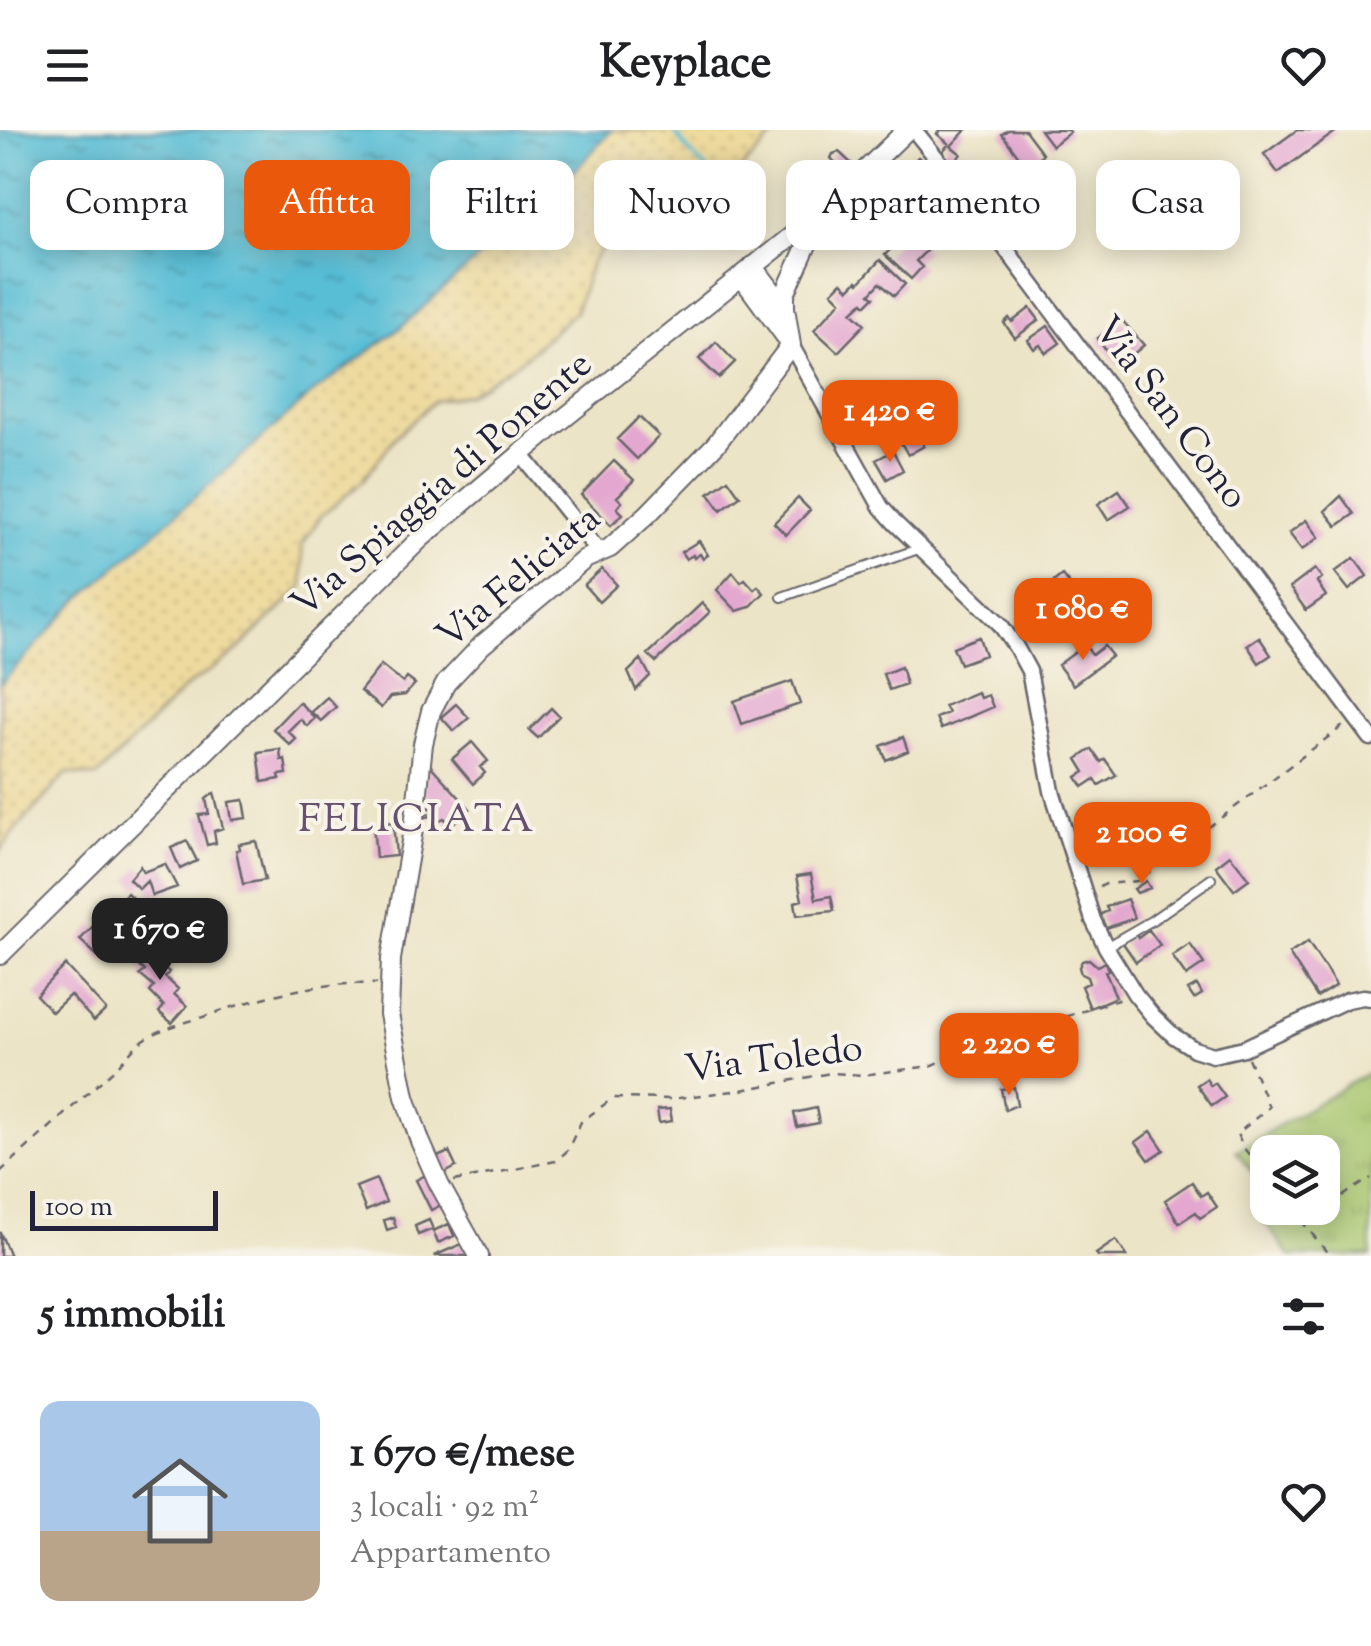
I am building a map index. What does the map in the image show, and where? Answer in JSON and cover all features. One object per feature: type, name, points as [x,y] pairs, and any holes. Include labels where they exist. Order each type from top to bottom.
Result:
[{"type":"street","name":"Via Spiaggia di Ponente","points":[[877,160],[910,130]]},
{"type":"street","name":"Via San Cono","points":[[910,130],[955,182],[1371,738]]},
{"type":"street","name":"Via Spiaggia di Ponente","points":[[0,955],[421,538],[786,240]]},
{"type":"street","points":[[791,345],[785,294],[804,250]]},
{"type":"street","points":[[747,271],[785,308]]},
{"type":"street","points":[[747,271],[882,507],[1000,624],[1016,647],[1028,671],[1052,791],[1084,895],[1106,947],[1135,994],[1174,1036],[1213,1055],[1244,1048],[1348,1000],[1371,998]]},
{"type":"street","name":"Via Feliciata","points":[[479,1256],[420,1141],[405,1097],[391,1031],[388,985],[430,711],[446,683],[482,645],[585,560],[610,548],[648,514],[716,444],[791,345]]},
{"type":"street","points":[[521,454],[599,552]]},
{"type":"lane","points":[[782,597],[921,548]]},
{"type":"lane","points":[[1106,947],[1212,879]]},
{"type":"path","points":[[1084,895],[1106,884],[1137,882],[1355,717]]},
{"type":"path","points":[[0,1172],[118,1066],[134,1046],[151,1035],[261,997],[300,988],[388,985]]},
{"type":"path","name":"Via Toledo","points":[[439,1184],[556,1161],[567,1151],[581,1122],[613,1098],[671,1099],[830,1074],[862,1076],[931,1066],[971,1046],[1135,994]]},
{"type":"path","points":[[1244,1048],[1268,1107],[1237,1134],[1250,1157]]},
{"type":"path","points":[[1340,1198],[1371,1178]]},
{"type":"path","points":[[1304,1225],[1330,1256]]},
{"type":"sand","points":[[612,130],[780,130],[750,160],[594,160],[594,250],[601,250],[591,263],[575,312],[523,359],[468,394],[434,401],[395,437],[361,483],[320,517],[302,545],[303,587],[229,658],[187,686],[97,777],[67,773],[0,852],[0,685],[73,605],[315,391],[399,329],[486,250],[574,250],[577,168]]},
{"type":"green space","points":[[1371,1071],[1371,1256],[1290,1256],[1267,1225],[1340,1225],[1340,1135],[1263,1135]]},
{"type":"green space","points":[[1250,1143],[1250,1170],[1236,1151]]},
{"type":"water","points":[[0,130],[612,130],[574,171],[574,160],[430,160],[430,250],[486,250],[399,329],[315,391],[73,605],[0,685]]},
{"type":"building","points":[[941,130],[966,130],[951,146],[961,154],[956,160],[949,160],[941,153],[949,144],[937,134]]},
{"type":"building","points":[[1025,130],[1043,154],[1034,160],[1022,160],[1002,134]]},
{"type":"building","points":[[1040,130],[1068,130],[1070,132],[1052,146]]},
{"type":"building","points":[[1297,130],[1338,130],[1278,173],[1264,154]]},
{"type":"building","points":[[839,152],[848,160],[833,160],[833,154]]},
{"type":"building","points":[[890,250],[926,251],[916,261],[922,267],[911,279],[885,255]]},
{"type":"building","points":[[880,260],[905,284],[894,296],[880,283],[870,294],[874,297],[852,312],[865,324],[838,352],[814,330],[841,301],[832,292],[842,282],[849,289],[859,283]]},
{"type":"building","points":[[1030,308],[1039,320],[1015,338],[1004,323],[1009,318],[1012,322]]},
{"type":"building","points":[[1121,319],[1144,345],[1119,366],[1097,339]]},
{"type":"building","points":[[1048,326],[1060,343],[1046,353],[1040,345],[1034,349],[1028,340]]},
{"type":"building","points":[[716,342],[735,362],[719,378],[699,359]]},
{"type":"building","points":[[902,393],[912,409],[898,417],[908,434],[915,430],[924,446],[908,455],[899,439],[893,442],[878,417],[888,411],[884,404]]},
{"type":"building","points":[[639,417],[659,436],[637,459],[617,439]]},
{"type":"building","points":[[893,451],[903,470],[887,479],[876,460]]},
{"type":"building","points":[[614,461],[634,480],[617,497],[622,502],[617,508],[623,514],[611,525],[581,495]]},
{"type":"building","points":[[728,479],[740,496],[721,510],[709,493]]},
{"type":"building","points":[[1119,490],[1130,506],[1108,520],[1098,504]]},
{"type":"building","points":[[1341,496],[1354,514],[1337,526],[1325,511]]},
{"type":"building","points":[[798,498],[810,510],[786,535],[774,523]]},
{"type":"building","points":[[1306,520],[1319,537],[1302,550],[1289,533]]},
{"type":"building","points":[[699,541],[708,555],[703,559],[700,554],[686,559],[681,552]]},
{"type":"building","points":[[1354,558],[1367,576],[1349,590],[1335,572]]},
{"type":"building","points":[[602,569],[617,585],[599,602],[584,585]]},
{"type":"building","points":[[1315,569],[1322,578],[1317,582],[1326,596],[1306,610],[1290,588]]},
{"type":"building","points":[[733,572],[741,582],[745,579],[764,593],[750,607],[737,611],[717,590]]},
{"type":"building","points":[[1062,575],[1075,591],[1040,619],[1027,603]]},
{"type":"building","points":[[702,603],[710,612],[656,662],[648,654]]},
{"type":"building","points":[[1136,612],[1149,629],[1140,636],[1127,619]]},
{"type":"building","points":[[979,637],[985,655],[960,664],[953,647]]},
{"type":"building","points":[[1259,637],[1271,655],[1259,663],[1247,645]]},
{"type":"building","points":[[1085,645],[1092,655],[1104,646],[1112,656],[1073,685],[1058,665]]},
{"type":"building","points":[[641,659],[650,676],[636,690],[628,672]]},
{"type":"building","points":[[381,665],[403,683],[407,678],[415,684],[405,695],[390,697],[381,708],[360,691]]},
{"type":"building","points":[[901,667],[906,684],[889,690],[883,674]]},
{"type":"building","points":[[792,681],[800,704],[742,724],[734,701]]},
{"type":"building","points":[[977,692],[980,698],[988,695],[993,707],[941,729],[936,718],[948,713],[944,706]]},
{"type":"building","points":[[327,697],[336,707],[321,721],[311,712]]},
{"type":"building","points":[[299,702],[315,718],[307,726],[300,719],[288,731],[296,739],[290,745],[273,729]]},
{"type":"building","points":[[456,704],[469,718],[454,731],[441,717]]},
{"type":"building","points":[[551,708],[559,716],[538,738],[529,730]]},
{"type":"building","points":[[903,737],[908,751],[886,760],[881,746]]},
{"type":"building","points":[[472,742],[488,761],[480,767],[485,773],[473,784],[452,759]]},
{"type":"building","points":[[280,749],[287,774],[262,782],[258,752]]},
{"type":"building","points":[[1092,749],[1116,775],[1099,785],[1095,779],[1083,787],[1077,777],[1085,772],[1077,759]]},
{"type":"building","points":[[429,764],[470,809],[451,825],[444,818],[438,821],[434,816],[423,817],[436,813],[425,806]]},
{"type":"building","points":[[214,793],[223,828],[214,831],[216,843],[207,845],[199,815],[209,814],[206,799]]},
{"type":"building","points":[[244,800],[247,818],[232,820],[229,802]]},
{"type":"building","points":[[393,822],[396,856],[376,858],[373,824]]},
{"type":"building","points":[[187,841],[197,861],[180,869],[171,848]]},
{"type":"building","points":[[256,841],[265,880],[243,884],[236,850],[240,849],[239,844]]},
{"type":"building","points":[[1230,855],[1249,879],[1234,890],[1216,866]]},
{"type":"building","points":[[165,864],[177,887],[152,896],[147,881],[139,889],[129,879],[140,866],[143,872]]},
{"type":"building","points":[[811,874],[816,899],[831,896],[834,911],[797,915],[795,902],[802,900],[797,876]]},
{"type":"building","points":[[1146,881],[1150,888],[1137,893],[1134,889]]},
{"type":"building","points":[[127,893],[144,910],[138,915],[143,920],[125,938],[120,932],[116,936],[99,920]]},
{"type":"building","points":[[1127,899],[1134,918],[1104,929],[1099,915],[1108,911],[1106,907]]},
{"type":"building","points":[[94,925],[117,947],[103,961],[80,940]]},
{"type":"building","points":[[1149,930],[1160,945],[1136,962],[1123,943]]},
{"type":"building","points":[[1308,942],[1336,985],[1317,997],[1289,954]]},
{"type":"building","points":[[146,943],[160,956],[156,961],[169,972],[165,977],[178,989],[174,994],[187,1006],[172,1023],[159,1012],[164,1006],[150,992],[154,987],[140,975],[145,971],[132,959]]},
{"type":"building","points":[[1190,944],[1204,964],[1186,976],[1172,956]]},
{"type":"building","points":[[1089,959],[1097,966],[1105,962],[1116,997],[1090,1008],[1081,986],[1089,983],[1079,967]]},
{"type":"building","points":[[65,965],[106,1010],[94,1021],[70,995],[52,1012],[36,995]]},
{"type":"building","points":[[1197,985],[1202,994],[1194,999],[1188,990]]},
{"type":"building","points":[[1035,1039],[1043,1053],[1034,1059],[1025,1045]]},
{"type":"building","points":[[1020,1041],[1022,1050],[1000,1057],[997,1049]]},
{"type":"building","points":[[1206,1079],[1211,1086],[1215,1083],[1225,1097],[1212,1106],[1197,1085]]},
{"type":"building","points":[[1014,1087],[1017,1105],[1005,1110],[1001,1089]]},
{"type":"building","points":[[816,1108],[819,1123],[797,1127],[794,1113]]},
{"type":"building","points":[[670,1109],[672,1121],[659,1123],[657,1110]]},
{"type":"building","points":[[1151,1131],[1164,1150],[1149,1160],[1136,1142]]},
{"type":"building","points":[[449,1152],[456,1167],[443,1174],[435,1158]]},
{"type":"building","points":[[428,1174],[443,1204],[431,1210],[416,1180]]},
{"type":"building","points":[[376,1179],[386,1202],[366,1211],[356,1187]]},
{"type":"building","points":[[1192,1182],[1201,1196],[1207,1192],[1217,1207],[1200,1218],[1196,1212],[1179,1223],[1165,1200]]},
{"type":"building","points":[[393,1217],[396,1227],[387,1230],[384,1220]]},
{"type":"building","points":[[429,1220],[433,1229],[418,1235],[415,1226]]},
{"type":"building","points":[[449,1224],[454,1236],[438,1243],[433,1231]]},
{"type":"building","points":[[0,1232],[10,1256],[0,1256]]},
{"type":"building","points":[[1116,1240],[1127,1256],[1096,1254]]},
{"type":"building","points":[[464,1243],[470,1256],[434,1256]]},
{"type":"waterway","points":[[673,130],[697,160]]},
{"type":"district","name":"FELICIATA","points":[[417,821]]}]
